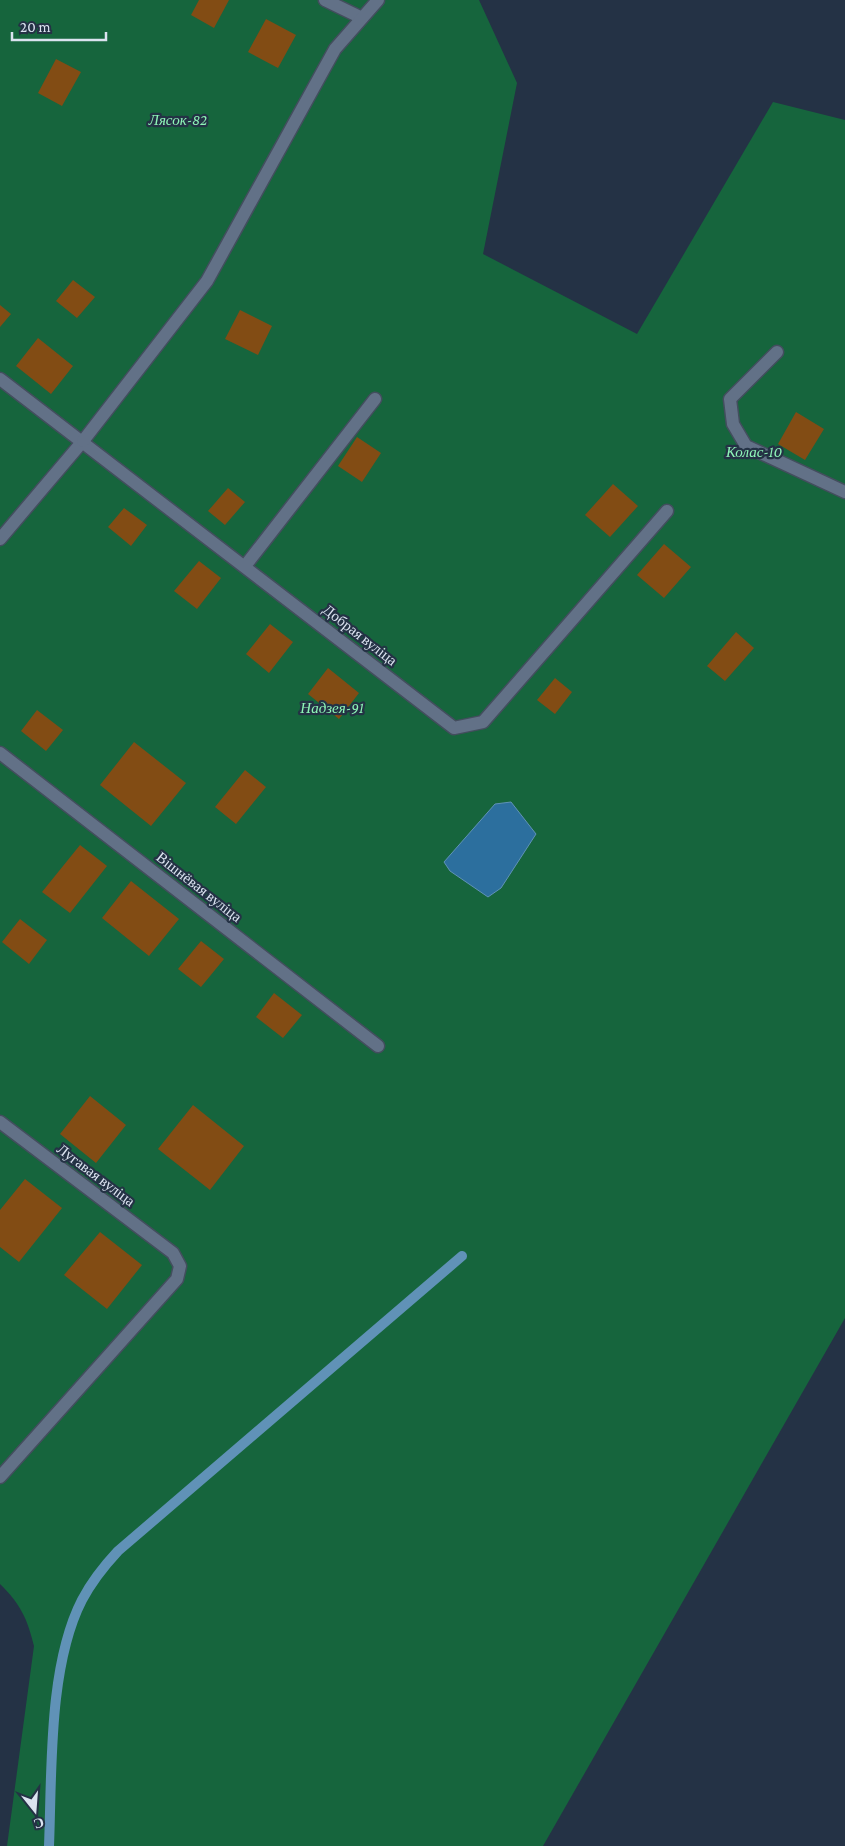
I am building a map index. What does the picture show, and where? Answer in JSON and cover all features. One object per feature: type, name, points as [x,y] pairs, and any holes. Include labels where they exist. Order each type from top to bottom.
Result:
[{"type":"street","points":[[326,0],[362,18]]},
{"type":"street","points":[[0,539],[83,442],[207,281],[335,49],[378,0]]},
{"type":"street","points":[[777,352],[730,399],[733,424],[746,446],[845,492]]},
{"type":"street","name":"Добрая вуліца","points":[[0,379],[454,728],[483,722],[667,511]]},
{"type":"street","points":[[245,566],[375,399]]},
{"type":"street","name":"Вішнёвая вуліца","points":[[0,753],[378,1046]]},
{"type":"street","name":"Лугавая вуліца","points":[[0,1122],[173,1253],[180,1266],[177,1280],[0,1477]]},
{"type":"green space","points":[[0,0],[479,0],[517,83],[483,254],[637,334],[773,102],[845,120],[845,1318],[543,1846],[7,1846],[34,1646],[29,1627],[22,1612],[0,1584]]},
{"type":"water","points":[[511,802],[536,834],[501,888],[488,897],[450,871],[444,862],[495,804]]},
{"type":"building","points":[[199,0],[229,0],[214,28],[191,15]]},
{"type":"building","points":[[266,19],[296,35],[278,68],[248,52]]},
{"type":"building","points":[[56,59],[81,72],[62,106],[38,93]]},
{"type":"building","points":[[73,280],[95,297],[77,318],[56,301]]},
{"type":"building","points":[[0,305],[11,314],[0,327]]},
{"type":"building","points":[[240,310],[272,326],[258,355],[225,339]]},
{"type":"building","points":[[38,338],[73,366],[51,394],[16,366]]},
{"type":"building","points":[[796,412],[824,429],[805,460],[778,444]]},
{"type":"building","points":[[357,437],[381,453],[362,482],[338,466]]},
{"type":"building","points":[[613,484],[638,506],[610,537],[585,515]]},
{"type":"building","points":[[228,488],[245,502],[225,525],[208,511]]},
{"type":"building","points":[[124,508],[147,525],[131,546],[108,527]]},
{"type":"building","points":[[664,544],[691,567],[664,598],[637,575]]},
{"type":"building","points":[[199,561],[221,578],[197,609],[174,591]]},
{"type":"building","points":[[270,624],[293,642],[269,673],[246,654]]},
{"type":"building","points":[[736,632],[754,648],[725,681],[707,666]]},
{"type":"building","points":[[328,668],[359,693],[339,719],[308,694]]},
{"type":"building","points":[[555,678],[572,692],[555,714],[537,700]]},
{"type":"building","points":[[37,710],[63,730],[46,751],[21,731]]},
{"type":"building","points":[[134,742],[186,783],[151,826],[100,785]]},
{"type":"building","points":[[245,770],[266,787],[236,824],[215,807]]},
{"type":"building","points":[[80,845],[107,866],[70,913],[42,892]]},
{"type":"building","points":[[131,881],[179,919],[149,956],[102,918]]},
{"type":"building","points":[[20,919],[47,940],[29,964],[2,942]]},
{"type":"building","points":[[201,941],[224,959],[201,987],[178,969]]},
{"type":"building","points":[[274,993],[302,1015],[283,1038],[256,1017]]},
{"type":"building","points":[[90,1096],[126,1125],[96,1163],[60,1134]]},
{"type":"building","points":[[193,1105],[244,1146],[210,1190],[158,1149]]},
{"type":"building","points":[[25,1179],[62,1208],[19,1262],[0,1247],[0,1210]]},
{"type":"building","points":[[100,1232],[142,1265],[107,1309],[64,1275]]},
{"type":"waterway","points":[[49,1846],[52,1753],[57,1687],[71,1626],[82,1600],[94,1580],[118,1551],[462,1256]]},
{"type":"park label","name":"Лясок-82","points":[[178,120]]},
{"type":"park label","name":"Колас-10","points":[[754,452]]},
{"type":"park label","name":"Надзея-91","points":[[332,708]]}]
